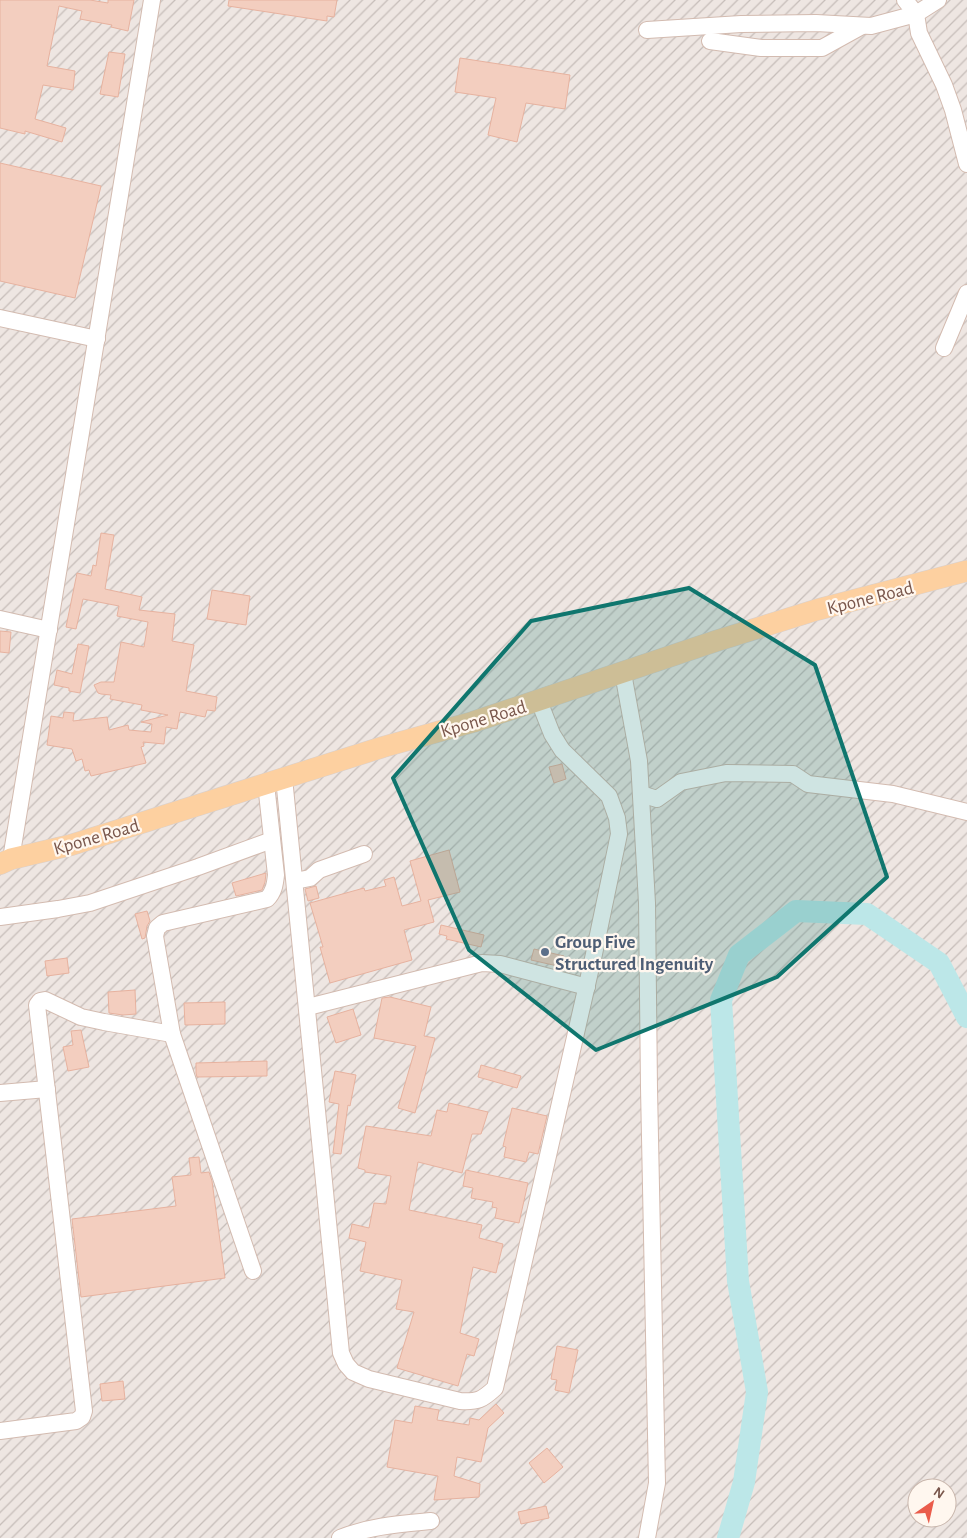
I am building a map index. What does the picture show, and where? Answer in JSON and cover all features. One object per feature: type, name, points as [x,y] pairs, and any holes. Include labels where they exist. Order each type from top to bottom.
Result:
[{"type":"main road","name":"Kpone Road","points":[[6,862],[72,845],[539,700],[816,610],[967,571]]},
{"type":"street","points":[[6,862],[49,630],[152,0]]},
{"type":"street","points":[[906,0],[916,14],[920,33],[953,110],[967,164]]},
{"type":"street","points":[[647,30],[741,24],[816,23],[872,26],[916,14],[938,0]]},
{"type":"street","points":[[710,41],[761,48],[822,48],[862,26]]},
{"type":"street","points":[[944,348],[967,293]]},
{"type":"street","points":[[0,318],[97,339]]},
{"type":"street","points":[[0,619],[49,630]]},
{"type":"street","points":[[623,673],[639,761],[647,903],[657,1483],[647,1538]]},
{"type":"street","points":[[275,781],[294,881],[308,1006],[341,1353],[346,1364],[354,1372],[368,1379],[460,1401],[474,1402],[485,1398],[495,1388],[619,834],[617,818],[610,796],[562,750],[552,734],[539,700]]},
{"type":"street","points":[[641,794],[657,799],[681,782],[726,773],[794,774],[808,784],[893,794],[967,812]]},
{"type":"street","points":[[253,1271],[172,1034],[155,936],[157,928],[164,923],[267,899],[272,894],[276,881],[272,840],[275,781]]},
{"type":"street","points":[[0,917],[90,903],[272,840]]},
{"type":"street","points":[[294,881],[310,878],[318,870],[364,854]]},
{"type":"street","points":[[308,1006],[482,964],[500,964],[586,987]]},
{"type":"street","points":[[0,1431],[76,1421],[82,1417],[84,1411],[37,1005],[40,1001],[45,1000],[88,1019],[172,1034]]},
{"type":"street","points":[[0,1093],[47,1089]]},
{"type":"street","points":[[340,1538],[358,1530],[431,1520]]},
{"type":"highlighted area","points":[[689,588],[815,665],[887,877],[777,977],[596,1050],[469,950],[393,778],[531,621]]},
{"type":"shaded area","points":[[0,0],[967,0],[967,1538],[0,1538]]},
{"type":"building","points":[[0,0],[90,0],[108,3],[108,0],[134,0],[128,31],[111,27],[112,25],[80,19],[82,11],[59,6],[47,66],[75,71],[73,90],[43,85],[35,119],[66,128],[62,142],[25,131],[25,134],[0,128]]},
{"type":"building","points":[[229,0],[337,0],[334,17],[327,16],[327,21],[228,6]]},
{"type":"building","points":[[109,52],[125,54],[118,97],[100,94]]},
{"type":"building","points":[[460,58],[570,75],[565,109],[526,103],[517,142],[488,135],[496,98],[455,92]]},
{"type":"building","points":[[0,163],[101,186],[75,298],[0,281]]},
{"type":"building","points":[[101,533],[114,535],[105,589],[142,597],[139,610],[175,614],[172,641],[194,645],[186,691],[217,697],[215,711],[207,710],[205,717],[180,712],[177,729],[166,727],[164,744],[143,742],[144,746],[141,747],[146,763],[91,776],[89,770],[85,771],[82,759],[76,761],[72,749],[47,745],[51,716],[63,718],[64,712],[74,713],[73,721],[107,717],[109,730],[128,725],[129,730],[151,732],[152,724],[141,722],[168,715],[141,710],[142,705],[110,699],[111,695],[98,693],[94,685],[101,682],[114,682],[121,642],[144,647],[148,622],[117,616],[119,606],[83,599],[76,629],[66,627],[77,573],[91,576],[93,565],[96,566]]},
{"type":"building","points":[[212,590],[250,596],[246,625],[207,619]]},
{"type":"building","points":[[0,631],[11,632],[9,653],[0,652]]},
{"type":"building","points":[[78,644],[89,646],[80,693],[69,691],[69,688],[54,685],[57,670],[72,674]]},
{"type":"building","points":[[562,764],[566,779],[554,783],[549,767]]},
{"type":"building","points":[[449,850],[460,892],[428,900],[434,922],[404,930],[412,960],[330,983],[320,947],[323,947],[310,903],[364,888],[365,891],[386,886],[384,880],[394,877],[402,906],[421,901],[410,861]]},
{"type":"building","points":[[266,873],[262,890],[236,896],[232,883]]},
{"type":"building","points":[[316,886],[319,898],[308,901],[305,889]]},
{"type":"building","points":[[147,911],[150,921],[145,938],[142,939],[135,914]]},
{"type":"building","points":[[441,925],[484,935],[481,947],[446,939],[447,936],[439,934]]},
{"type":"building","points":[[534,949],[564,956],[562,967],[531,960]]},
{"type":"building","points":[[67,958],[69,973],[47,976],[45,961]]},
{"type":"building","points":[[135,990],[136,1014],[109,1013],[108,992]]},
{"type":"building","points":[[390,997],[431,1007],[424,1036],[435,1038],[415,1113],[398,1108],[416,1046],[374,1038],[382,998]]},
{"type":"building","points":[[225,1002],[225,1024],[185,1025],[184,1003]]},
{"type":"building","points":[[353,1009],[361,1035],[336,1043],[327,1017]]},
{"type":"building","points":[[81,1030],[89,1067],[68,1071],[63,1047],[73,1045],[71,1031]]},
{"type":"building","points":[[267,1061],[267,1076],[197,1077],[196,1073],[196,1063]]},
{"type":"building","points":[[481,1065],[521,1076],[517,1088],[478,1077]]},
{"type":"building","points":[[335,1071],[356,1075],[350,1106],[348,1105],[341,1154],[333,1153],[339,1104],[329,1102]]},
{"type":"building","points":[[449,1103],[488,1112],[481,1134],[472,1134],[462,1173],[418,1162],[409,1210],[482,1225],[479,1238],[503,1244],[496,1273],[473,1267],[460,1333],[479,1339],[474,1356],[467,1354],[458,1386],[397,1368],[414,1312],[396,1309],[402,1280],[360,1271],[366,1242],[349,1238],[352,1224],[369,1228],[374,1203],[386,1204],[391,1176],[365,1172],[365,1170],[358,1168],[366,1126],[431,1136],[437,1110],[447,1112]]},
{"type":"building","points":[[512,1108],[547,1116],[538,1154],[529,1152],[526,1162],[504,1157],[506,1147],[503,1146]]},
{"type":"building","points":[[199,1157],[201,1173],[209,1172],[212,1181],[225,1278],[81,1297],[72,1219],[176,1206],[172,1177],[191,1175],[189,1158]]},
{"type":"building","points":[[466,1170],[528,1183],[519,1223],[495,1218],[497,1208],[492,1207],[493,1202],[471,1198],[473,1188],[463,1186]]},
{"type":"building","points":[[557,1346],[578,1350],[569,1393],[555,1390],[557,1380],[551,1379]]},
{"type":"building","points":[[123,1381],[125,1399],[102,1401],[100,1384]]},
{"type":"building","points":[[496,1404],[504,1413],[488,1428],[481,1462],[457,1457],[454,1476],[480,1484],[479,1497],[434,1500],[438,1476],[387,1467],[395,1420],[412,1423],[415,1406],[439,1410],[437,1420],[469,1425],[470,1418],[479,1420]]},
{"type":"building","points":[[547,1448],[563,1467],[544,1483],[529,1463]]},
{"type":"building","points":[[546,1506],[549,1518],[521,1524],[518,1512]]},
{"type":"waterway","points":[[728,1538],[744,1482],[757,1392],[738,1281],[721,1000],[739,955],[796,911],[867,914],[939,963],[967,1017]]},
{"type":"place","name":"Group Five Structured Ingenuity","points":[[545,952]]}]
